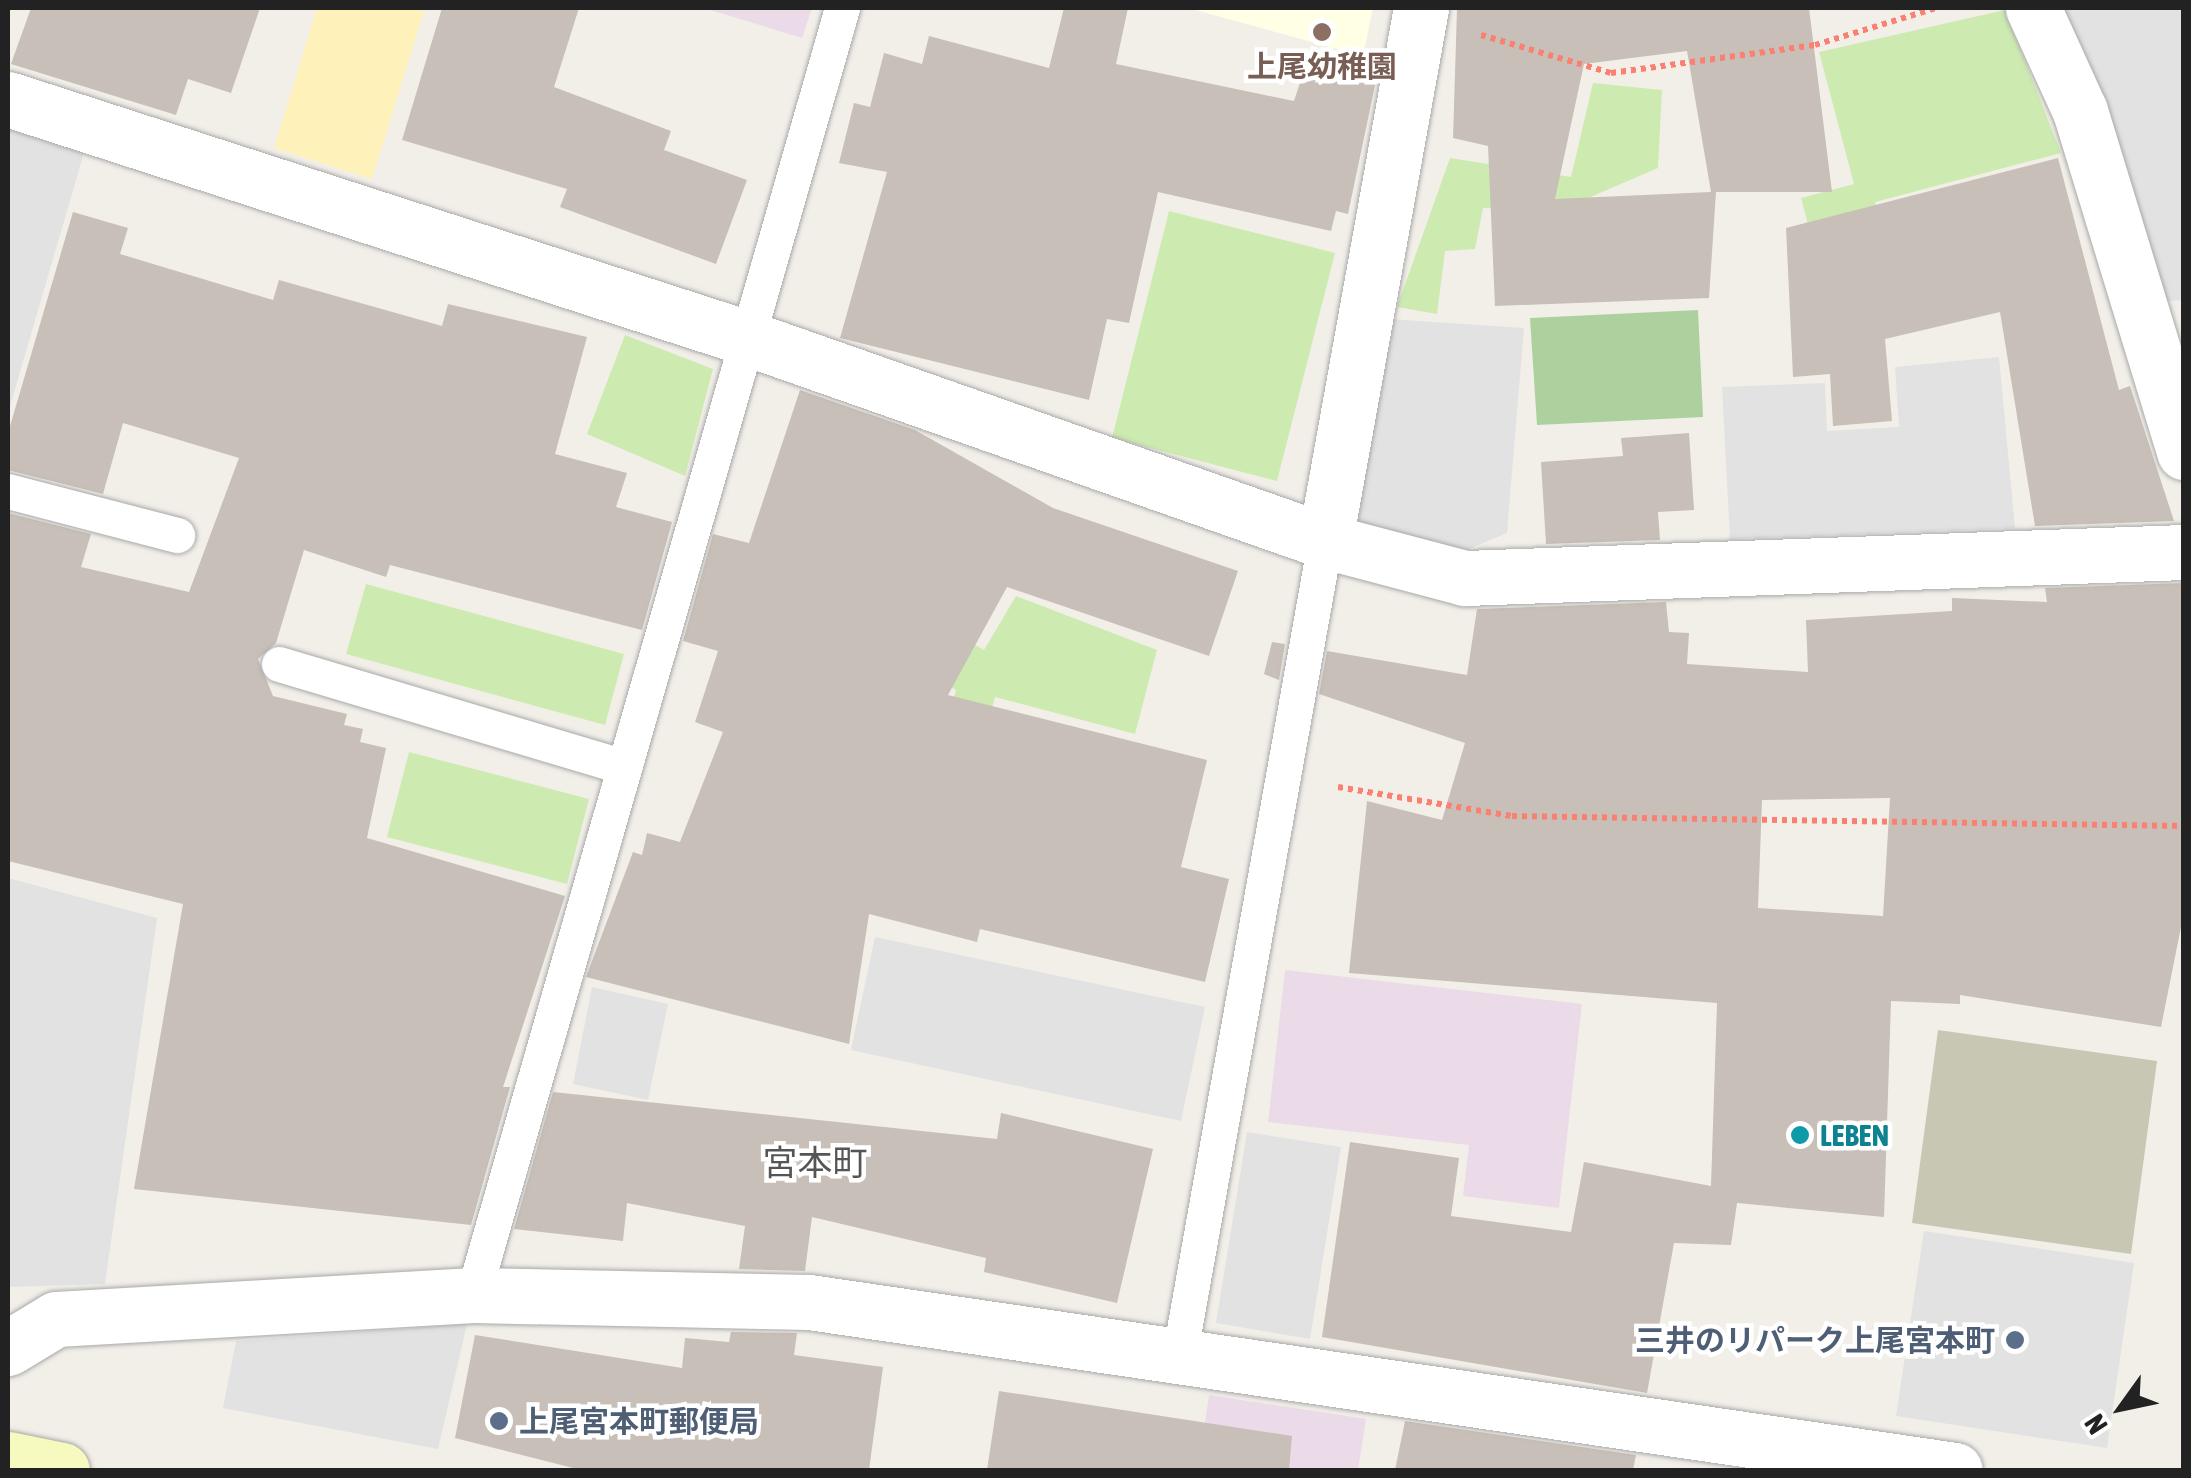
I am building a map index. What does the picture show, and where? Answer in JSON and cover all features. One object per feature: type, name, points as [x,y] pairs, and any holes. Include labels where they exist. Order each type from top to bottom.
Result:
[{"type":"main road","points":[[8,1460],[62,1470]]},
{"type":"street","points":[[2033,8],[2080,111],[2184,452]]},
{"type":"street","points":[[1325,542],[1420,12]]},
{"type":"street","points":[[8,98],[744,337],[1325,542],[1465,578],[2184,552]]},
{"type":"street","points":[[8,1348],[56,1319],[473,1295],[808,1302],[1180,1352],[1955,1470]]},
{"type":"lane","points":[[473,1295],[744,337],[842,8]]},
{"type":"lane","points":[[8,492],[177,535]]},
{"type":"lane","points":[[1180,1352],[1325,542]]},
{"type":"lane","points":[[280,664],[621,766]]},
{"type":"path","points":[[1420,12],[1611,73],[1815,45],[1936,8]]},
{"type":"path","points":[[1282,778],[1512,816],[2184,826]]},
{"type":"shaded area","points":[[704,8],[812,8],[802,38]]},
{"type":"shaded area","name":"上尾幼稚園","points":[[1188,8],[1373,8],[1363,56]]},
{"type":"shaded area","points":[[2059,8],[2183,8],[2183,300],[2159,302]]},
{"type":"shaded area","points":[[8,122],[86,146],[8,413]]},
{"type":"shaded area","points":[[1388,319],[1524,328],[1507,533],[1459,553],[1349,519]]},
{"type":"shaded area","points":[[1999,357],[2015,528],[1730,539],[1722,387],[1825,383],[1827,431],[1899,427],[1895,367]]},
{"type":"shaded area","points":[[8,878],[157,918],[105,1284],[8,1287]]},
{"type":"shaded area","points":[[875,937],[1205,1007],[1181,1121],[851,1050]]},
{"type":"shaded area","points":[[1285,970],[1582,1004],[1559,1208],[1463,1196],[1469,1145],[1268,1122]]},
{"type":"shaded area","points":[[592,987],[668,1004],[648,1100],[573,1084]]},
{"type":"shaded area","points":[[1938,1030],[2157,1061],[2131,1254],[1912,1223]]},
{"type":"shaded area","points":[[1247,1132],[1341,1147],[1310,1339],[1216,1323]]},
{"type":"shaded area","name":"三井のリパーク上尾宮本町","points":[[1924,1231],[2134,1263],[2107,1448],[1896,1416]]},
{"type":"shaded area","points":[[467,1324],[438,1449],[223,1408],[236,1341]]},
{"type":"shaded area","points":[[1209,1395],[1366,1419],[1358,1470],[1198,1470]]},
{"type":"green space","points":[[2005,10],[2061,153],[1875,202],[1881,226],[1813,243],[1801,198],[1854,184],[1819,52]]},
{"type":"green space","points":[[1593,83],[1662,90],[1658,168],[1565,208],[1483,208],[1475,249],[1445,251],[1437,314],[1397,307],[1450,158],[1571,177]]},
{"type":"green space","points":[[1169,211],[1335,253],[1277,481],[1112,438]]},
{"type":"green space","points":[[1698,310],[1703,417],[1537,425],[1530,318]]},
{"type":"green space","points":[[625,335],[713,369],[685,476],[587,434]]},
{"type":"green space","points":[[366,584],[624,654],[605,725],[346,654]]},
{"type":"green space","points":[[1016,596],[1157,650],[1135,734],[995,697],[983,742],[945,732],[956,690],[900,657],[924,616],[984,650]]},
{"type":"green space","points":[[409,752],[589,799],[567,884],[387,837]]},
{"type":"sand","points":[[317,8],[425,8],[372,179],[274,148]]},
{"type":"building","points":[[31,8],[260,8],[231,93],[188,79],[176,115],[11,64]]},
{"type":"building","points":[[442,8],[579,8],[554,87],[671,131],[664,150],[747,180],[716,264],[560,207],[567,189],[402,140]]},
{"type":"building","points":[[1064,8],[1128,8],[1116,64],[1294,101],[1311,49],[1378,71],[1348,214],[1336,211],[1331,231],[1158,192],[1129,323],[1107,319],[1089,400],[840,338],[887,172],[839,163],[854,103],[870,107],[884,53],[922,64],[929,36],[1049,68]]},
{"type":"building","points":[[1457,8],[1809,8],[1832,192],[1716,192],[1709,298],[1495,306],[1488,146],[1453,138]],"holes":[[[1687,51],[1711,192],[1555,199],[1584,64]]]},
{"type":"building","points":[[2058,158],[2119,390],[2130,386],[2174,521],[2035,526],[2000,312],[1885,339],[1892,421],[1833,426],[1830,374],[1793,377],[1786,228]]},
{"type":"building","points":[[73,212],[128,228],[120,254],[273,300],[279,280],[442,326],[448,304],[587,337],[555,454],[627,473],[616,507],[672,522],[642,630],[390,565],[386,577],[304,550],[276,643],[258,659],[273,696],[347,714],[344,725],[363,729],[360,742],[386,748],[367,838],[565,896],[503,1087],[510,1087],[471,1225],[134,1189],[183,904],[8,861],[8,513],[91,534],[81,567],[189,592],[239,458],[123,423],[103,494],[8,470],[8,433]]},
{"type":"building","points":[[800,390],[915,430],[1053,508],[1238,571],[1209,656],[1007,587],[948,695],[1207,760],[1181,867],[1229,879],[1205,982],[980,929],[977,942],[869,914],[849,1044],[586,977],[633,852],[642,855],[647,833],[680,842],[723,732],[695,722],[718,651],[683,641],[713,534],[749,543]]},
{"type":"building","points":[[1689,433],[1694,510],[1658,512],[1660,540],[1546,544],[1541,462],[1623,456],[1621,438]]},
{"type":"building","points":[[2184,583],[2184,912],[2161,1027],[1960,995],[1960,1004],[1891,1001],[1884,1217],[1737,1203],[1731,1245],[1674,1243],[1647,1393],[1322,1337],[1350,1142],[1459,1158],[1451,1216],[1571,1232],[1584,1162],[1711,1186],[1717,1003],[1349,973],[1367,801],[1442,820],[1465,743],[1319,694],[1327,651],[1467,675],[1477,609],[1666,602],[1669,632],[1689,633],[1687,664],[1808,672],[1806,620],[1952,611],[1952,598],[2047,602],[2045,588]],"holes":[[[1890,798],[1883,916],[1758,908],[1762,800]]]},
{"type":"building","points":[[1272,642],[1285,644],[1279,680],[1264,674]]},
{"type":"building","points":[[553,1092],[997,1139],[1001,1113],[1153,1149],[1117,1303],[984,1272],[986,1258],[812,1217],[805,1271],[739,1269],[745,1226],[627,1203],[623,1241],[514,1229]]},
{"type":"building","points":[[731,1332],[797,1333],[794,1355],[883,1367],[869,1470],[581,1470],[455,1438],[475,1335],[682,1368],[685,1338],[729,1342]]},
{"type":"building","points":[[999,1391],[1292,1436],[1289,1470],[987,1470]]},
{"type":"building","points":[[1405,1421],[1636,1455],[1633,1470],[1395,1470]]},
{"type":"place","name":"上尾幼稚園","points":[[1322,32]]},
{"type":"place","name":"LEBEN","points":[[1800,1135]]},
{"type":"place","name":"三井のリパーク上尾宮本町","points":[[2015,1340]]},
{"type":"place","name":"上尾宮本町郵便局","points":[[499,1421]]},
{"type":"district","name":"宮本町","points":[[815,1162]]}]
